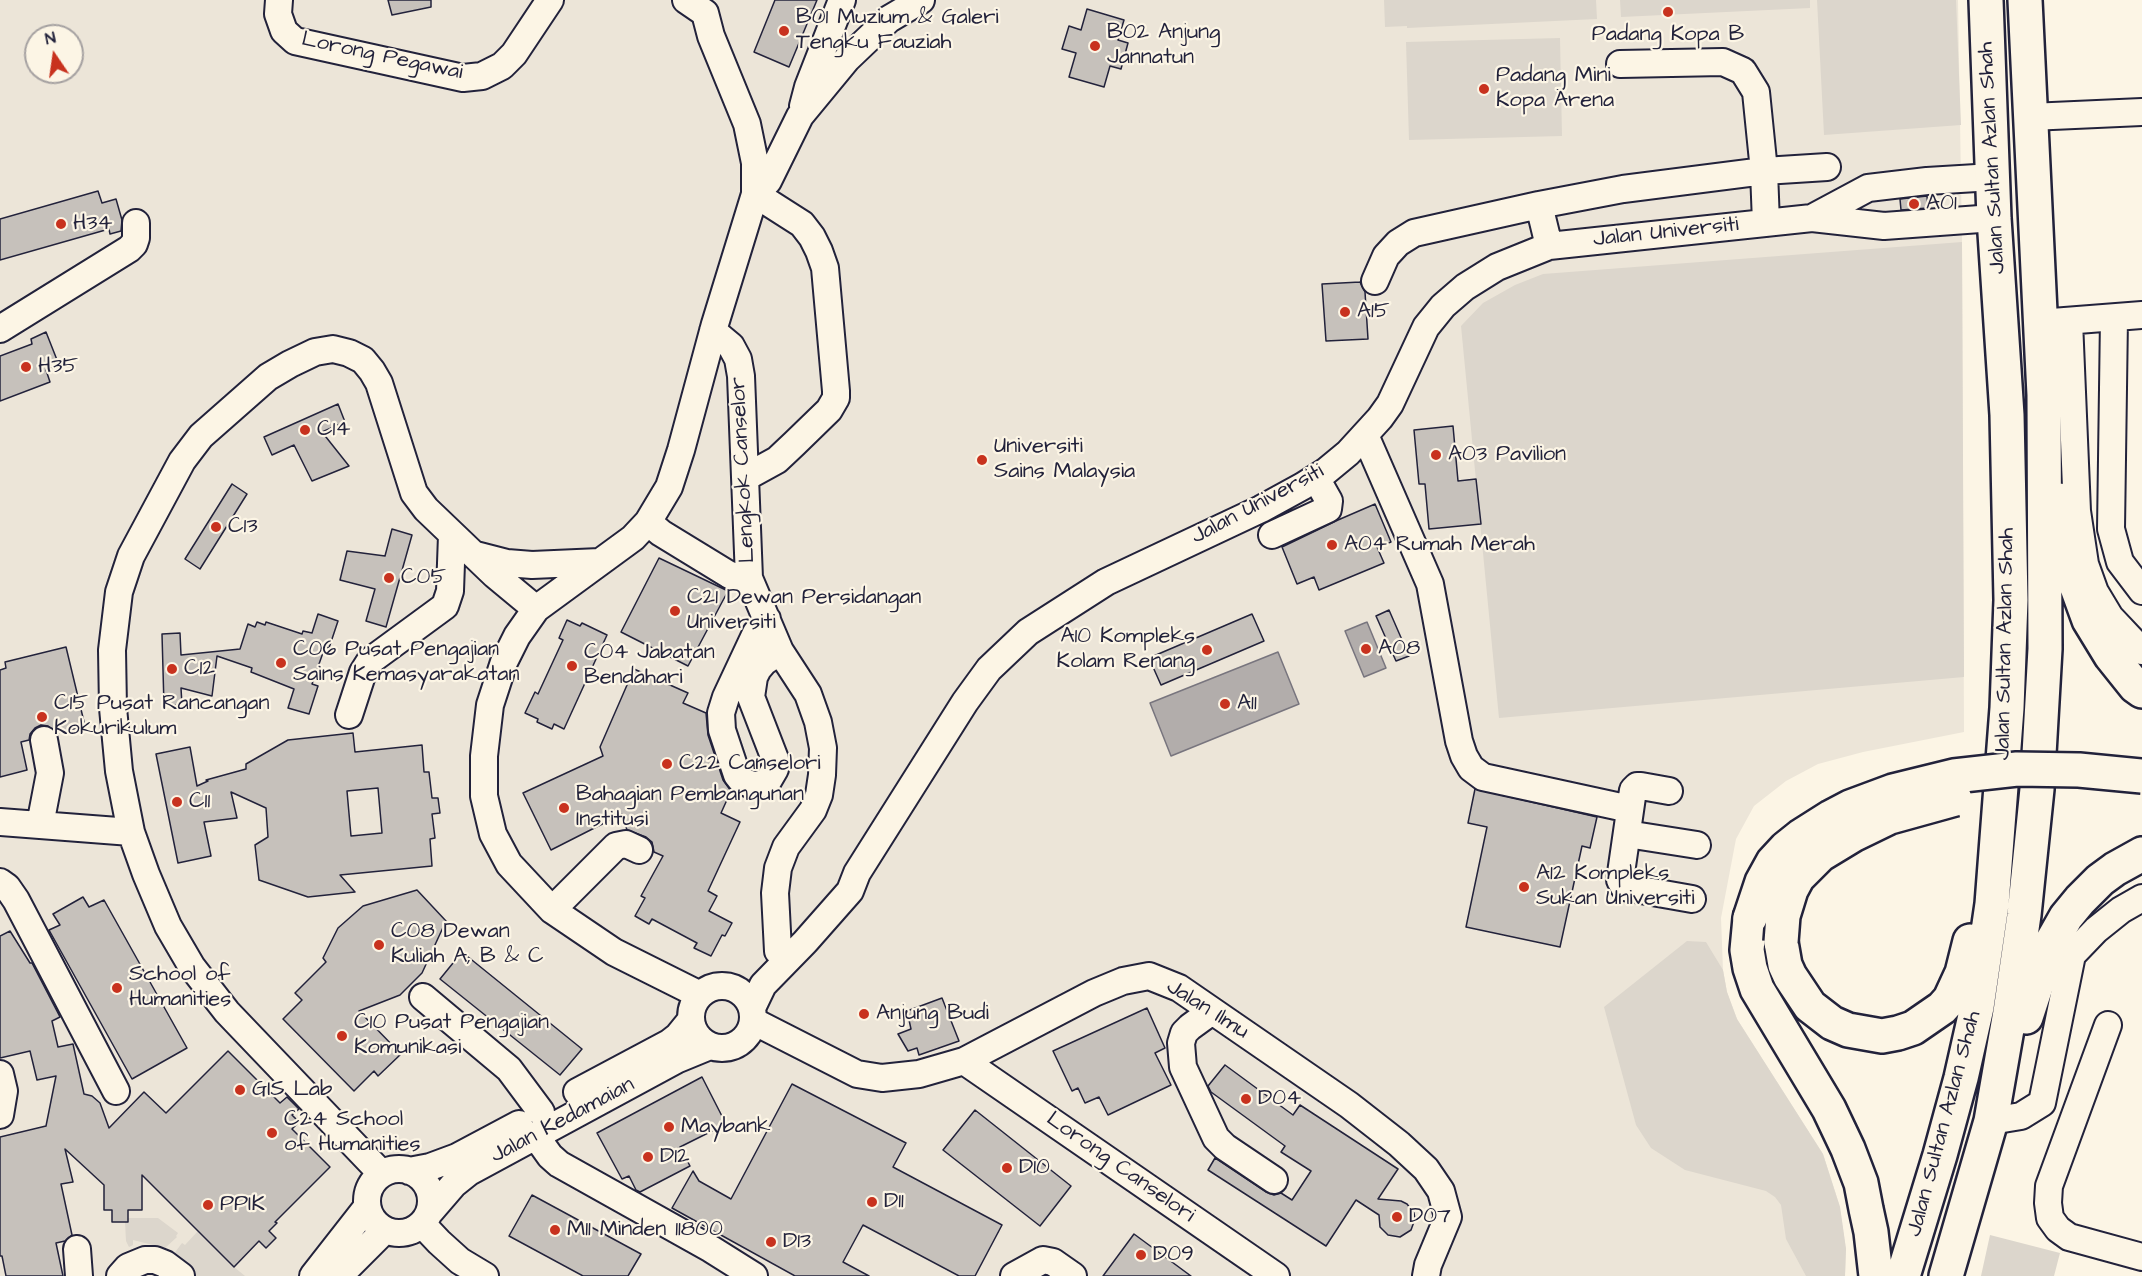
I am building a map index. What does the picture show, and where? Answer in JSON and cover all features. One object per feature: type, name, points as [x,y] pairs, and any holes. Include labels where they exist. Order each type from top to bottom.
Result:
[{"type":"highway","name":"Jalan Sultan Azlan Shah","points":[[1903,1276],[1940,1155],[1977,1007],[1992,904],[2000,818],[2011,600],[2007,415],[1994,218],[1986,0]]},
{"type":"highway","name":"Jalan Sultan Azlan Shah","points":[[1946,1276],[1991,1121],[2024,915],[2037,789],[2045,649],[2044,395],[2054,322],[2031,117],[2025,0]]},
{"type":"highway","points":[[2044,395],[2074,579],[2089,620],[2111,656],[2135,686],[2142,691]]},
{"type":"highway","points":[[1876,1276],[1871,1232],[1861,1183],[1848,1149],[1829,1109],[1757,989],[1750,968],[1747,950],[1750,918],[1762,882],[1773,862],[1801,836],[1831,817],[1893,791],[1954,776],[2018,769],[2068,770],[2142,776]]},
{"type":"highway","points":[[2000,818],[1962,974],[1950,999],[1942,1008],[1923,1022],[1898,1033],[1882,1036],[1848,1030],[1832,1023],[1810,1006],[1796,987],[1785,965],[1781,942],[1782,916],[1798,877],[1832,846],[1890,817],[1938,802],[2006,791],[2048,790],[2142,797]]},
{"type":"highway","points":[[1991,1121],[2049,947],[2066,917],[2100,880],[2142,854]]},
{"type":"street","name":"Lorong Pegawai","points":[[279,0],[278,14],[284,31],[295,41],[463,78],[482,76],[502,66],[513,54],[550,0]]},
{"type":"street","points":[[755,194],[768,181],[797,121],[842,0]]},
{"type":"street","points":[[747,124],[760,132],[771,135],[782,134],[797,121],[847,58],[868,37],[889,19],[921,0]]},
{"type":"street","points":[[698,4],[747,124],[755,163],[755,194],[669,487],[648,522],[633,538],[536,609],[517,636],[504,662],[490,705],[484,756],[484,796],[493,834],[509,864],[552,910],[614,952],[700,995]]},
{"type":"street","points":[[1620,64],[1723,62],[1743,71],[1756,92],[1764,171],[1766,222]]},
{"type":"street","points":[[2031,117],[2142,112]]},
{"type":"street","points":[[1375,281],[1386,256],[1398,243],[1414,233],[1623,189],[1764,171],[1827,166]]},
{"type":"street","name":"Jalan Universiti","points":[[1812,218],[1868,188],[1927,181],[1993,177]]},
{"type":"street","points":[[746,477],[777,460],[829,410],[836,398],[825,268],[819,251],[802,224],[755,194]]},
{"type":"street","points":[[1539,205],[1549,246]]},
{"type":"street","name":"Jalan Universiti","points":[[750,1023],[763,985],[806,942],[850,891],[857,873],[965,702],[989,669],[1028,632],[1107,582],[1261,508],[1316,478],[1348,453],[1390,404],[1425,327],[1443,306],[1465,287],[1497,267],[1549,246],[1812,218],[1884,226],[1994,218]]},
{"type":"street","points":[[0,329],[129,249],[136,238],[136,223]]},
{"type":"street","points":[[2142,315],[2054,322],[2085,564],[2096,592],[2110,617],[2142,651]]},
{"type":"street","points":[[2114,318],[2111,529],[2120,562],[2142,591]]},
{"type":"street","name":"Lengkok Canselor","points":[[713,331],[731,346],[740,368],[749,578],[780,651],[808,694],[824,748],[819,795],[813,810],[786,847],[778,868],[775,893],[778,951]]},
{"type":"street","points":[[382,1174],[232,1017],[192,967],[168,926],[131,832],[119,771],[113,708],[112,650],[119,592],[130,556],[182,461],[201,436],[268,377],[315,352],[333,349],[363,360],[379,383],[414,493],[426,509],[495,575],[536,609]]},
{"type":"street","points":[[1365,435],[1430,584],[1459,741],[1471,768],[1483,777],[1630,809]]},
{"type":"street","points":[[1272,535],[1328,509],[1329,501],[1316,478]]},
{"type":"street","points":[[648,522],[661,533],[728,574],[734,577],[749,578]]},
{"type":"street","points":[[349,716],[363,672],[370,661],[445,606],[450,591],[452,535]]},
{"type":"street","points":[[475,555],[507,563],[532,565],[600,562]]},
{"type":"street","points":[[767,619],[756,633],[723,706],[722,730],[737,775],[752,785],[764,783],[774,774],[775,759],[751,697],[754,677],[764,662],[780,651]]},
{"type":"street","points":[[723,706],[751,697]]},
{"type":"street","points":[[40,825],[50,772],[44,740]]},
{"type":"street","points":[[1669,791],[1637,786],[1633,790],[1620,880],[1624,887],[1692,899]]},
{"type":"street","points":[[0,822],[131,832]]},
{"type":"street","points":[[1627,834],[1697,845]]},
{"type":"street","points":[[552,910],[616,846],[626,844],[639,850]]},
{"type":"street","name":"Jalan Universiti","points":[[727,986],[741,982],[778,951],[843,879],[857,873]]},
{"type":"street","points":[[0,882],[7,887],[16,900],[116,1091]]},
{"type":"street","points":[[1991,1121],[2021,1116],[2042,1103],[2072,955],[2096,930],[2121,910],[2142,898]]},
{"type":"street","name":"Jalan Ilmu","points":[[750,1023],[857,1074],[882,1078],[919,1074],[964,1061],[1094,993],[1123,981],[1149,976],[1179,988],[1349,1105],[1399,1144],[1426,1169],[1441,1191],[1448,1216],[1422,1272]]},
{"type":"street","points":[[717,986],[727,986],[738,990],[747,998],[750,1023],[728,1048],[710,1046],[700,1040],[694,1031],[691,1011],[700,995],[717,986]]},
{"type":"street","points":[[423,996],[509,1069],[538,1123],[550,1156],[560,1164],[711,1249],[754,1276]]},
{"type":"street","points":[[1212,1011],[1184,1033],[1180,1043],[1183,1066],[1215,1138],[1225,1148],[1274,1180]]},
{"type":"street","name":"Jalan Kedamaian","points":[[425,1218],[454,1184],[469,1172],[538,1123],[669,1043],[691,1020]]},
{"type":"street","points":[[2108,1025],[2049,1186],[2050,1218],[2058,1229],[2069,1237],[2142,1257]]},
{"type":"street","name":"Jalan Kedamaian","points":[[409,1171],[430,1167],[457,1157],[710,1046]]},
{"type":"street","name":"Lorong Canselori","points":[[964,1061],[1276,1276]]},
{"type":"street","points":[[0,1074],[4,1088],[0,1115]]},
{"type":"street","points":[[390,1170],[409,1171],[426,1183],[431,1203],[425,1218],[412,1230],[403,1233],[386,1230],[377,1225],[367,1207],[368,1191],[382,1174],[390,1170]]},
{"type":"street","points":[[313,1276],[367,1207]]},
{"type":"street","points":[[425,1218],[439,1242],[460,1261],[485,1276]]},
{"type":"street","points":[[339,1276],[369,1244],[386,1230]]},
{"type":"street","points":[[77,1249],[79,1276]]},
{"type":"street","points":[[120,1276],[128,1267],[136,1263],[155,1260],[165,1264],[181,1276]]},
{"type":"street","points":[[1014,1276],[1044,1260],[1053,1262],[1073,1276]]},
{"type":"shaded area","name":"Universiti Sains Malaysia","points":[[0,0],[1958,0],[1962,242],[1964,732],[1863,752],[1818,764],[1786,781],[1754,806],[1736,839],[1721,918],[1723,970],[1727,992],[1737,1019],[1823,1154],[1840,1207],[1846,1249],[1845,1276],[0,1276]]},
{"type":"shaded area","points":[[1384,0],[1596,0],[1597,19],[1407,28],[1407,26],[1385,27]]},
{"type":"shaded area","name":"Padang Kopa B","points":[[1620,0],[1810,0],[1810,8],[1621,17]]},
{"type":"shaded area","points":[[1817,0],[1956,0],[1961,125],[1824,135]]},
{"type":"shaded area","name":"Padang Mini Kopa Arena","points":[[1560,38],[1562,136],[1409,140],[1406,42]]},
{"type":"shaded area","points":[[1962,242],[1964,677],[1499,718],[1461,326],[1483,303],[1515,285],[1543,274]]},
{"type":"shaded area","name":"A08","points":[[1367,622],[1386,668],[1364,677],[1345,631]]},
{"type":"shaded area","name":"A11","points":[[1278,652],[1299,704],[1171,756],[1150,703]]},
{"type":"shaded area","points":[[1687,941],[1706,942],[1723,970],[1727,992],[1737,1019],[1823,1154],[1840,1207],[1846,1249],[1845,1276],[1806,1276],[1786,1239],[1781,1205],[1775,1197],[1766,1191],[1685,1170],[1651,1148],[1636,1125],[1604,1007]]},
{"type":"shaded area","points":[[128,1218],[158,1218],[178,1233],[177,1237],[165,1248],[133,1240],[133,1245],[129,1247],[126,1241],[125,1222]]},
{"type":"shaded area","points":[[198,1231],[245,1276],[193,1276],[170,1259],[182,1243],[185,1245]]},
{"type":"shaded area","points":[[1990,1235],[2060,1253],[2054,1276],[1981,1276]]},
{"type":"building","points":[[388,0],[431,0],[431,7],[392,15]]},
{"type":"building","name":"B01 Muzium & Galeri Tengku Fauziah","points":[[775,0],[817,0],[789,67],[754,52]]},
{"type":"building","name":"B02 Anjung Jannatun","points":[[1087,9],[1124,20],[1118,40],[1128,43],[1121,69],[1110,66],[1104,87],[1069,77],[1076,53],[1062,49],[1069,26],[1081,30]]},
{"type":"building","name":"H34","points":[[98,191],[102,203],[116,199],[122,220],[121,231],[110,234],[109,229],[0,260],[0,219]]},
{"type":"building","points":[[1927,196],[1928,208],[1901,210],[1900,199]]},
{"type":"building","name":"A15","points":[[1360,282],[1365,292],[1368,339],[1326,341],[1322,284]]},
{"type":"building","name":"H35","points":[[46,332],[59,365],[46,370],[50,382],[0,401],[0,356],[32,344],[31,339]]},
{"type":"building","points":[[338,404],[345,422],[322,432],[349,466],[312,481],[294,445],[272,455],[264,437]]},
{"type":"building","name":"A03 Pavilion","points":[[1453,426],[1458,481],[1476,479],[1481,524],[1429,529],[1425,484],[1419,484],[1414,430]]},
{"type":"building","name":"C13","points":[[232,484],[247,494],[200,569],[185,559]]},
{"type":"building","name":"A04 Rumah Merah","points":[[1375,504],[1391,542],[1377,547],[1384,563],[1319,590],[1314,577],[1297,584],[1282,547]]},
{"type":"building","name":"C05","points":[[392,529],[412,535],[386,627],[366,621],[375,589],[340,580],[347,551],[385,556]]},
{"type":"building","name":"C21 Dewan Persidangan Universiti","points":[[659,558],[728,591],[688,666],[621,632]]},
{"type":"building","points":[[1389,610],[1409,656],[1396,661],[1376,616]]},
{"type":"building","name":"C06 Pusat Pengajian Sains Kemasyarakatan","points":[[318,614],[338,621],[329,648],[325,647],[312,684],[318,686],[309,714],[288,708],[294,689],[251,672],[252,668],[217,656],[212,696],[181,688],[182,705],[164,706],[162,634],[180,633],[181,655],[240,649],[248,624],[255,627],[257,622],[265,625],[266,622],[302,634],[303,631],[312,633]]},
{"type":"building","name":"A10 Kompleks Kolam Renang","points":[[1252,614],[1264,641],[1161,685],[1149,658]]},
{"type":"building","name":"C04 Jabatan Bendahari","points":[[567,620],[580,626],[582,623],[607,635],[564,729],[554,724],[552,729],[525,713],[535,692],[538,694],[563,640],[559,638]]},
{"type":"building","name":"C15 Pusat Rancangan Kokurikulum","points":[[66,647],[85,726],[57,733],[48,726],[41,725],[35,728],[29,740],[21,742],[27,770],[0,777],[0,670],[6,668],[5,662]]},
{"type":"building","name":"C22 Canselori","points":[[634,669],[688,693],[683,703],[706,713],[708,735],[723,780],[731,791],[721,813],[740,822],[708,891],[717,896],[709,911],[732,923],[725,936],[722,935],[711,956],[694,948],[697,943],[652,919],[649,924],[635,916],[645,898],[641,896],[663,856],[654,852],[652,842],[646,837],[627,830],[622,814],[551,850],[523,793],[603,756],[600,747]]},
{"type":"building","points":[[353,733],[355,752],[422,745],[424,772],[429,772],[432,798],[438,798],[440,813],[432,814],[435,838],[430,839],[432,866],[340,875],[355,892],[308,897],[259,880],[255,845],[268,837],[266,808],[231,792],[237,818],[204,822],[211,856],[178,863],[156,754],[190,747],[197,786],[208,781],[206,780],[246,769],[246,764],[288,740]],"holes":[[[378,788],[382,833],[351,836],[347,791]]]},
{"type":"building","name":"A12 Kompleks Sukan Universiti","points":[[1475,789],[1597,817],[1590,848],[1582,846],[1560,947],[1466,927],[1487,827],[1468,823]]},
{"type":"building","points":[[417,890],[446,921],[422,973],[400,995],[359,1011],[401,1054],[378,1076],[374,1071],[354,1091],[283,1019],[302,1000],[295,993],[326,962],[323,958],[338,928],[363,906]]},
{"type":"building","points":[[83,897],[89,907],[104,900],[187,1048],[132,1079],[49,930],[60,925],[53,914]]},
{"type":"building","points":[[10,931],[32,963],[60,1017],[52,1021],[58,1047],[73,1044],[84,1094],[92,1096],[100,1103],[109,1128],[144,1092],[166,1113],[228,1051],[280,1103],[287,1097],[299,1109],[292,1115],[299,1122],[292,1129],[330,1167],[275,1222],[277,1223],[269,1231],[276,1238],[266,1248],[259,1241],[234,1267],[142,1175],[142,1210],[128,1210],[128,1222],[112,1222],[112,1210],[104,1210],[104,1185],[65,1149],[73,1182],[61,1184],[72,1235],[65,1241],[56,1243],[63,1276],[6,1276],[2,1256],[0,1256],[0,1137],[46,1126],[56,1076],[37,1080],[30,1051],[0,1058],[0,936]]},
{"type":"building","points":[[462,952],[582,1049],[560,1075],[440,979]]},
{"type":"building","points":[[942,998],[959,1041],[919,1055],[917,1048],[908,1051],[898,1034],[911,1029],[907,1011]]},
{"type":"building","points":[[1147,1008],[1165,1048],[1155,1053],[1171,1085],[1108,1115],[1099,1097],[1085,1103],[1078,1088],[1072,1091],[1053,1051]]},
{"type":"building","points":[[1225,1065],[1293,1115],[1300,1105],[1398,1169],[1378,1199],[1401,1201],[1407,1204],[1414,1213],[1415,1219],[1411,1230],[1400,1237],[1388,1235],[1380,1227],[1379,1215],[1356,1200],[1326,1246],[1208,1170],[1215,1158],[1266,1192],[1274,1195],[1281,1193],[1292,1200],[1311,1171],[1281,1152],[1285,1146],[1211,1092],[1208,1086]]},
{"type":"building","name":"D12","points":[[702,1077],[726,1124],[680,1147],[690,1166],[640,1192],[636,1190],[629,1176],[622,1179],[597,1133]]},
{"type":"building","name":"D11","points":[[792,1084],[906,1143],[893,1167],[1002,1225],[975,1276],[959,1276],[863,1225],[843,1262],[869,1276],[795,1276],[672,1208],[693,1171],[699,1181],[731,1199]]},
{"type":"building","name":"D10","points":[[975,1110],[1071,1186],[1040,1226],[943,1150]]},
{"type":"building","name":"M11 Minden 11800","points":[[532,1195],[641,1254],[628,1276],[583,1276],[509,1236]]},
{"type":"building","name":"D09","points":[[1134,1234],[1191,1276],[1103,1276]]},
{"type":"place","name":"Padang Kopa B","points":[[1668,12]]},
{"type":"place","name":"B01 Muzium & Galeri Tengku Fauziah","points":[[784,31]]},
{"type":"place","name":"B02 Anjung Jannatun","points":[[1095,46]]},
{"type":"place","name":"Padang Mini Kopa Arena","points":[[1484,89]]},
{"type":"place","name":"A01","points":[[1914,204]]},
{"type":"place","name":"H34","points":[[61,224]]},
{"type":"place","name":"A15","points":[[1345,312]]},
{"type":"place","name":"H35","points":[[26,367]]},
{"type":"place","name":"C14","points":[[305,430]]},
{"type":"place","name":"A03 Pavilion","points":[[1436,455]]},
{"type":"place","name":"Universiti Sains Malaysia","points":[[982,460]]},
{"type":"place","name":"C13","points":[[216,527]]},
{"type":"place","name":"A04 Rumah Merah","points":[[1332,545]]},
{"type":"place","name":"C05","points":[[389,578]]},
{"type":"place","name":"C21 Dewan Persidangan Universiti","points":[[675,611]]},
{"type":"place","name":"A08","points":[[1366,649]]},
{"type":"place","name":"A10 Kompleks Kolam Renang","points":[[1207,650]]},
{"type":"place","name":"C06 Pusat Pengajian Sains Kemasyarakatan","points":[[281,663]]},
{"type":"place","name":"C04 Jabatan Bendahari","points":[[572,666]]},
{"type":"place","name":"C12","points":[[172,669]]},
{"type":"place","name":"A11","points":[[1225,704]]},
{"type":"place","name":"C15 Pusat Rancangan Kokurikulum","points":[[42,717]]},
{"type":"place","name":"C22 Canselori","points":[[667,764]]},
{"type":"place","name":"C11","points":[[177,802]]},
{"type":"place","name":"Bahagian Pembangunan Institusi","points":[[564,808]]},
{"type":"place","name":"A12 Kompleks Sukan Universiti","points":[[1524,887]]},
{"type":"place","name":"C08 Dewan Kuliah A, B & C","points":[[379,945]]},
{"type":"place","name":"School of Humanities","points":[[117,988]]},
{"type":"place","name":"Anjung Budi","points":[[864,1014]]},
{"type":"place","name":"C10 Pusat Pengajian Komunikasi","points":[[342,1036]]},
{"type":"place","name":"GIS Lab","points":[[240,1090]]},
{"type":"place","name":"D04","points":[[1246,1099]]},
{"type":"place","name":"Maybank","points":[[669,1127]]},
{"type":"place","name":"C24 School of Humanities","points":[[272,1133]]},
{"type":"place","name":"D12","points":[[648,1157]]},
{"type":"place","name":"D10","points":[[1007,1168]]},
{"type":"place","name":"D11","points":[[872,1202]]},
{"type":"place","name":"PPIK","points":[[208,1205]]},
{"type":"place","name":"D07","points":[[1397,1217]]},
{"type":"place","name":"M11 Minden 11800","points":[[555,1230]]},
{"type":"place","name":"D13","points":[[771,1242]]},
{"type":"place","name":"D09","points":[[1141,1255]]}]
